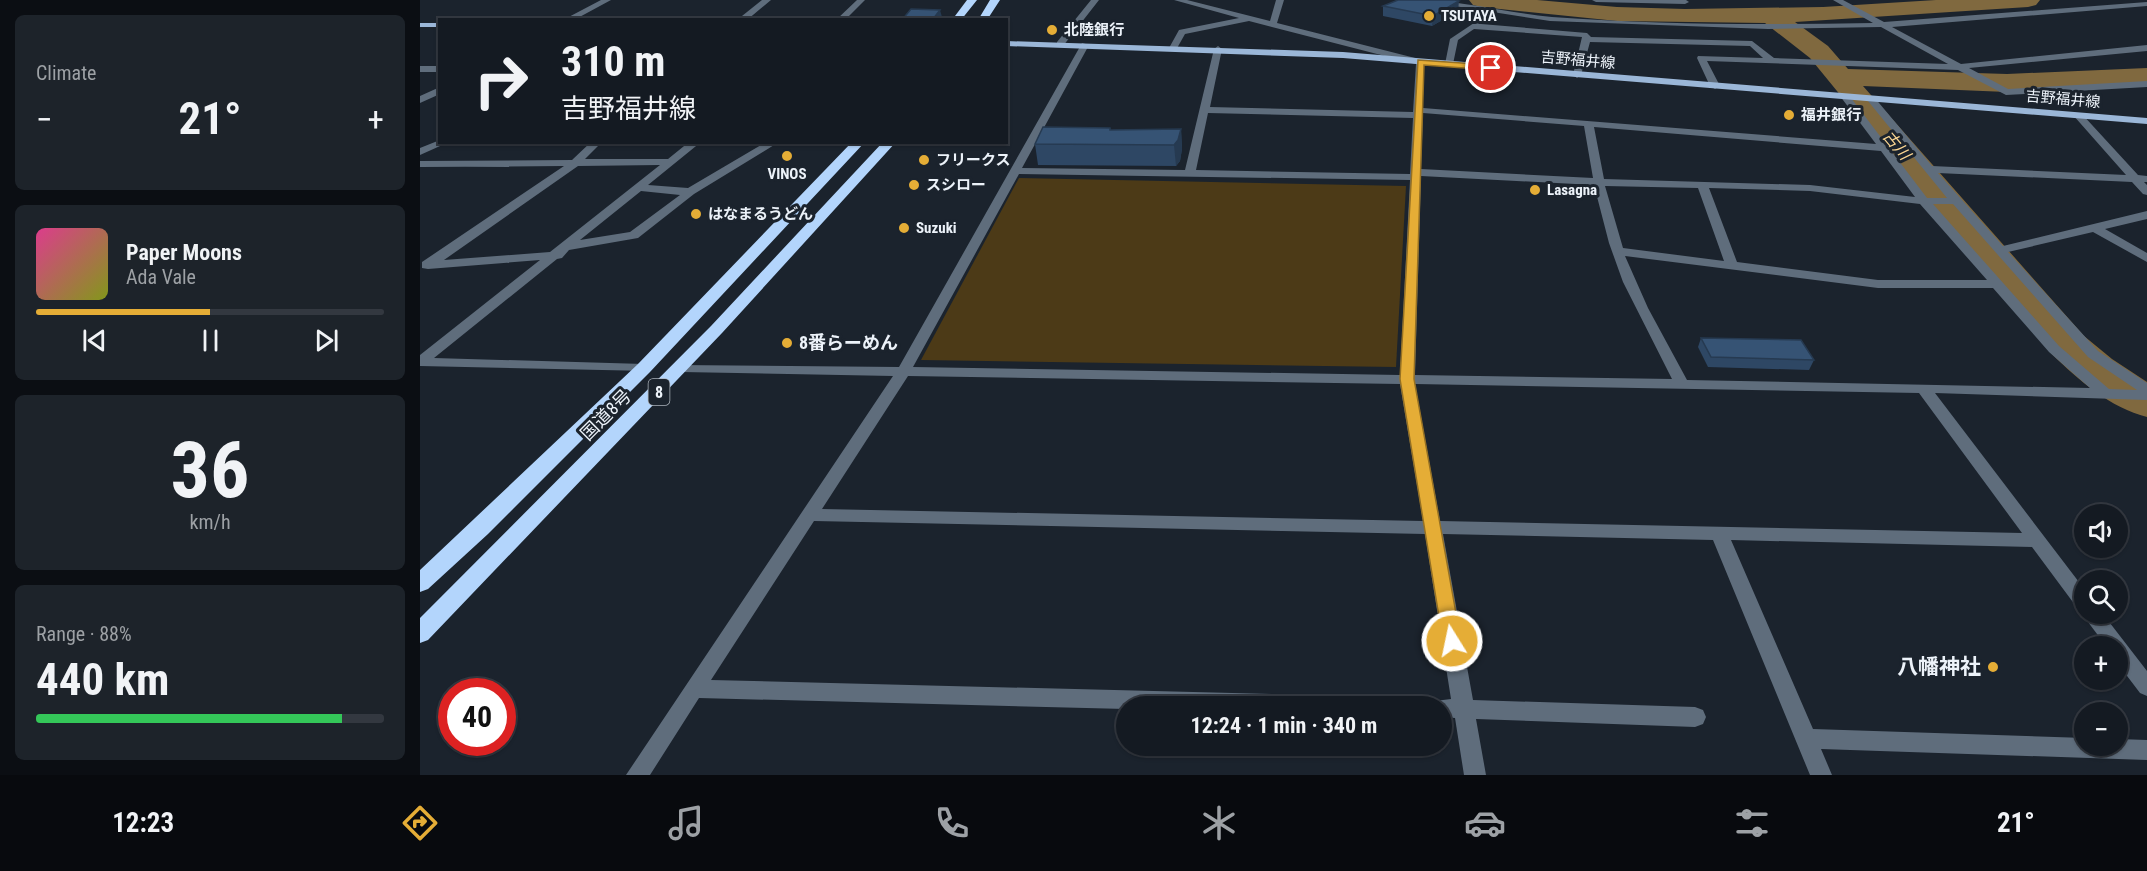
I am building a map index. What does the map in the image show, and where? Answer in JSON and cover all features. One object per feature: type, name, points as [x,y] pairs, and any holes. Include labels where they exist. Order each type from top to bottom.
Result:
[{"type":"highway","points":[[958,18],[972,0]]},
{"type":"highway","points":[[983,18],[995,0]]},
{"type":"highway","name":"国道8号","points":[[420,583],[480,528],[644,368],[857,144]]},
{"type":"highway","name":"国道8号","points":[[420,633],[682,368],[888,144]]},
{"type":"main road","points":[[420,25],[438,25]]},
{"type":"main road","name":"吉野福井線","points":[[1008,43],[1218,49],[1449,64],[2147,121]]},
{"type":"street","points":[[571,18],[607,0]]},
{"type":"street","points":[[744,18],[766,0]]},
{"type":"street","points":[[842,18],[861,0]]},
{"type":"street","points":[[1060,45],[1095,0]]},
{"type":"street","points":[[1178,0],[1418,62],[1416,174],[1407,379],[1475,775]]},
{"type":"street","points":[[1274,23],[1280,0]]},
{"type":"street","points":[[1420,0],[1568,21],[1768,27],[1881,25],[2147,4]]},
{"type":"street","points":[[1596,0],[1685,2]]},
{"type":"street","points":[[1839,1],[2001,90],[2147,84]]},
{"type":"street","points":[[1449,64],[1454,39],[1494,12]]},
{"type":"street","points":[[1173,48],[1182,32],[1250,18]]},
{"type":"street","points":[[1472,26],[1587,35],[1577,75]]},
{"type":"street","points":[[1586,39],[1752,44],[1771,60]]},
{"type":"street","points":[[638,775],[904,371],[1085,45]]},
{"type":"street","points":[[1715,86],[1701,58],[1958,67],[2147,48]]},
{"type":"street","points":[[1190,173],[1218,49]]},
{"type":"street","points":[[2131,49],[2147,56]]},
{"type":"street","points":[[420,69],[438,69]]},
{"type":"street","points":[[2001,90],[2008,110]]},
{"type":"street","points":[[420,100],[438,91]]},
{"type":"street","points":[[1845,96],[1924,201],[2054,350],[2103,392]]},
{"type":"street","points":[[1871,99],[1956,201],[2093,354],[2147,390]]},
{"type":"street","points":[[1204,110],[1418,112],[1588,123],[1884,148]]},
{"type":"street","points":[[2078,116],[2141,179],[2147,192]]},
{"type":"street","points":[[1588,123],[1598,182],[1618,251],[1630,283],[1682,384]]},
{"type":"street","points":[[420,152],[439,144]]},
{"type":"street","points":[[424,265],[575,163],[595,144]]},
{"type":"street","points":[[420,362],[694,144]]},
{"type":"street","points":[[424,265],[562,251],[634,235],[690,192],[771,144]]},
{"type":"street","points":[[420,164],[672,162]]},
{"type":"street","points":[[1930,170],[2141,179]]},
{"type":"street","points":[[1016,171],[1416,174],[1703,186],[1810,188],[1924,201],[1956,201]]},
{"type":"street","points":[[1703,186],[1732,266]]},
{"type":"street","points":[[639,188],[690,192]]},
{"type":"street","points":[[2000,250],[2147,215]]},
{"type":"street","points":[[2095,228],[2147,258]]},
{"type":"street","points":[[1618,251],[1878,284],[1997,284]]},
{"type":"street","points":[[420,362],[644,368]]},
{"type":"street","points":[[682,368],[1923,388],[2147,395]]},
{"type":"street","points":[[1923,388],[2074,589]]},
{"type":"street","points":[[809,515],[2037,540]]},
{"type":"street","points":[[1720,535],[1821,775]]},
{"type":"street","points":[[2100,624],[2109,636]]},
{"type":"street","points":[[2128,662],[2147,687]]},
{"type":"street","points":[[694,689],[1116,699]]},
{"type":"street","points":[[1452,708],[1695,717]]},
{"type":"street","points":[[1806,739],[2147,750]]},
{"type":"shaded area","points":[[1019,178],[1406,186],[1396,367],[921,360]]},
{"type":"building","points":[[1398,0],[1459,1],[1433,16],[1383,6]]},
{"type":"building","points":[[911,9],[940,10],[934,18],[904,18]]},
{"type":"building","points":[[1043,127],[1110,128],[1110,130],[1181,129],[1174,145],[1035,144]]},
{"type":"building","points":[[1701,338],[1801,340],[1814,360],[1711,357]]},
{"type":"waterway","points":[[1481,0],[1549,9],[1617,14],[1771,16]]},
{"type":"waterway","points":[[1771,16],[2028,0]]},
{"type":"waterway","points":[[1771,16],[1819,52],[1840,77]]},
{"type":"waterway","name":"古川","points":[[1840,77],[2007,83],[2147,76]]},
{"type":"waterway","name":"古川","points":[[1840,77],[2068,345],[2096,369],[2147,402]]},
{"type":"place","name":"TSUTAYA","points":[[1429,16]]},
{"type":"place","name":"北陸銀行","points":[[1052,30]]},
{"type":"place","name":"福井銀行","points":[[1789,115]]},
{"type":"place","name":"VINOS","points":[[787,156]]},
{"type":"place","name":"フリークス","points":[[924,160]]},
{"type":"place","name":"スシロー","points":[[914,185]]},
{"type":"place","name":"Lasagna","points":[[1535,190]]},
{"type":"place","name":"はなまるうどん","points":[[696,214]]},
{"type":"place","name":"Suzuki","points":[[904,228]]},
{"type":"place","name":"8番らーめん","points":[[787,343]]},
{"type":"place","name":"八幡神社","points":[[1993,667]]},
{"type":"route","points":[[1452,641],[1407,379],[1420,62],[1491,68]]}]
